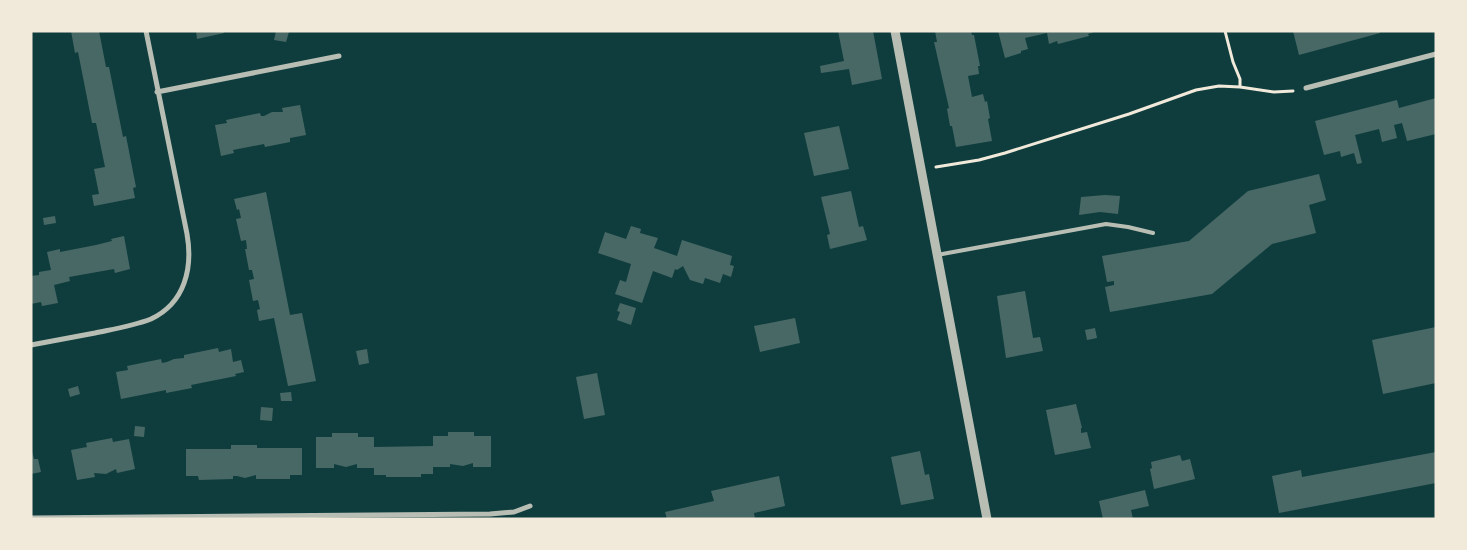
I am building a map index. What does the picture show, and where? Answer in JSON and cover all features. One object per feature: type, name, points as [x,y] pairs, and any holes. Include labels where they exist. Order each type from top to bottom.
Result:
[{"type":"street","points":[[31,345],[124,327],[152,318],[172,303],[185,282],[189,270],[190,248],[146,31]]},
{"type":"street","points":[[895,31],[987,519]]},
{"type":"street","points":[[1306,88],[1436,54]]},
{"type":"street","points":[[157,92],[339,56]]},
{"type":"street","points":[[31,518],[490,514],[514,512],[530,506]]},
{"type":"lane","points":[[938,255],[1094,226],[1117,225],[1154,233]]},
{"type":"path","points":[[1225,31],[1233,62],[1240,79],[1240,87]]},
{"type":"path","points":[[921,169],[979,160],[1005,153],[1129,114],[1196,90],[1218,86],[1274,92],[1306,88]]},
{"type":"building","points":[[71,31],[99,31],[106,67],[109,67],[123,137],[126,136],[136,187],[133,188],[135,198],[94,206],[92,195],[99,194],[94,169],[105,167],[96,123],[92,123],[78,52],[75,53]]},
{"type":"building","points":[[196,31],[224,31],[224,33],[197,39]]},
{"type":"building","points":[[276,31],[289,32],[286,42],[274,40]]},
{"type":"building","points":[[838,31],[873,31],[882,79],[852,85],[849,69],[821,73],[820,66],[844,61]]},
{"type":"building","points":[[935,31],[971,31],[972,35],[974,35],[980,66],[978,66],[979,74],[968,76],[972,97],[983,94],[985,102],[987,101],[992,141],[956,147],[952,126],[950,126],[947,109],[949,108],[934,42],[937,42]]},
{"type":"building","points":[[998,31],[1094,32],[1088,34],[1089,36],[1058,44],[1057,41],[1049,44],[1047,33],[1025,38],[1028,49],[1005,58]]},
{"type":"building","points":[[1293,31],[1380,31],[1380,33],[1299,55]]},
{"type":"building","points":[[1436,98],[1436,134],[1407,141],[1402,123],[1394,125],[1397,138],[1382,142],[1379,129],[1355,135],[1362,163],[1357,164],[1354,153],[1341,157],[1340,151],[1324,155],[1315,121],[1397,100],[1399,108]]},
{"type":"building","points":[[300,105],[306,135],[290,138],[290,142],[265,147],[264,144],[233,150],[234,153],[221,156],[215,125],[227,123],[226,120],[260,113],[261,116],[264,116],[272,112],[283,112],[282,108]]},
{"type":"building","points":[[839,126],[849,169],[814,176],[804,133]]},
{"type":"building","points":[[1319,174],[1326,200],[1309,205],[1316,233],[1272,244],[1212,294],[1110,312],[1105,287],[1114,285],[1114,281],[1107,282],[1102,256],[1189,241],[1248,191]]},
{"type":"building","points":[[851,191],[859,227],[863,226],[867,240],[830,249],[827,235],[830,234],[821,197]]},
{"type":"building","points":[[266,192],[290,315],[302,313],[316,381],[288,386],[274,318],[259,321],[257,310],[260,309],[258,300],[253,301],[249,280],[254,279],[252,270],[249,270],[245,249],[247,249],[246,240],[241,241],[236,219],[241,218],[234,199]]},
{"type":"building","points":[[1120,196],[1118,214],[1100,212],[1079,215],[1081,197]]},
{"type":"building","points":[[55,216],[56,223],[44,225],[43,218]]},
{"type":"building","points":[[631,226],[641,229],[640,233],[658,238],[654,248],[677,256],[682,240],[732,256],[730,265],[734,266],[731,277],[723,274],[720,283],[705,278],[703,284],[690,280],[683,266],[677,270],[675,269],[672,278],[653,271],[642,303],[615,294],[620,280],[626,282],[631,264],[598,253],[605,232],[626,239]]},
{"type":"building","points":[[124,236],[130,269],[115,273],[114,269],[69,277],[70,281],[54,285],[58,303],[42,306],[41,302],[31,304],[31,276],[39,275],[39,272],[51,270],[47,252],[60,249],[60,252],[96,245]]},
{"type":"building","points":[[1025,291],[1033,338],[1040,337],[1043,351],[1006,358],[997,296]]},
{"type":"building","points":[[620,303],[636,308],[631,325],[617,320],[620,312],[617,311]]},
{"type":"building","points":[[795,318],[800,343],[760,352],[754,326]]},
{"type":"building","points":[[1436,327],[1436,383],[1383,394],[1372,340]]},
{"type":"building","points":[[1095,328],[1097,338],[1087,340],[1085,330]]},
{"type":"building","points":[[218,348],[219,352],[231,349],[233,362],[241,360],[244,372],[235,374],[236,376],[191,385],[192,388],[166,393],[166,390],[121,399],[116,372],[128,370],[127,366],[161,359],[162,363],[184,358],[184,355]]},
{"type":"building","points":[[367,349],[369,363],[359,365],[356,351]]},
{"type":"building","points":[[597,373],[605,415],[584,419],[576,377]]},
{"type":"building","points":[[78,386],[80,394],[70,397],[68,389]]},
{"type":"building","points":[[291,392],[292,401],[281,401],[280,393]]},
{"type":"building","points":[[1076,404],[1082,428],[1081,433],[1087,432],[1091,448],[1055,455],[1046,410]]},
{"type":"building","points":[[261,407],[273,408],[272,421],[260,420]]},
{"type":"building","points":[[135,426],[145,427],[144,437],[134,436]]},
{"type":"building","points":[[448,432],[474,432],[474,436],[491,436],[491,467],[473,467],[473,463],[463,466],[450,464],[450,467],[433,467],[433,474],[421,474],[421,477],[374,475],[374,468],[357,468],[357,464],[346,467],[334,464],[334,468],[316,468],[316,437],[332,437],[332,433],[358,433],[358,437],[374,437],[374,447],[433,446],[433,436],[448,436]]},
{"type":"building","points":[[112,438],[113,442],[129,439],[135,469],[117,473],[116,469],[106,474],[94,473],[95,477],[77,480],[71,450],[87,447],[86,443]]},
{"type":"building","points":[[231,445],[257,445],[257,448],[302,448],[302,475],[290,475],[290,479],[256,479],[256,475],[245,478],[233,476],[233,479],[199,480],[198,476],[186,476],[186,449],[231,449]]},
{"type":"building","points":[[31,448],[34,459],[38,459],[41,472],[31,474]]},
{"type":"building","points":[[920,451],[925,475],[929,474],[934,499],[901,505],[891,457]]},
{"type":"building","points":[[1436,452],[1436,483],[1279,513],[1272,476],[1301,470],[1302,477]]},
{"type":"building","points":[[1180,455],[1182,461],[1190,459],[1195,479],[1154,489],[1150,469],[1152,468],[1151,462]]},
{"type":"building","points":[[779,476],[785,506],[754,513],[755,519],[667,519],[665,512],[714,501],[711,491]]},
{"type":"building","points":[[1145,490],[1149,506],[1131,510],[1133,519],[1103,519],[1099,501]]}]
